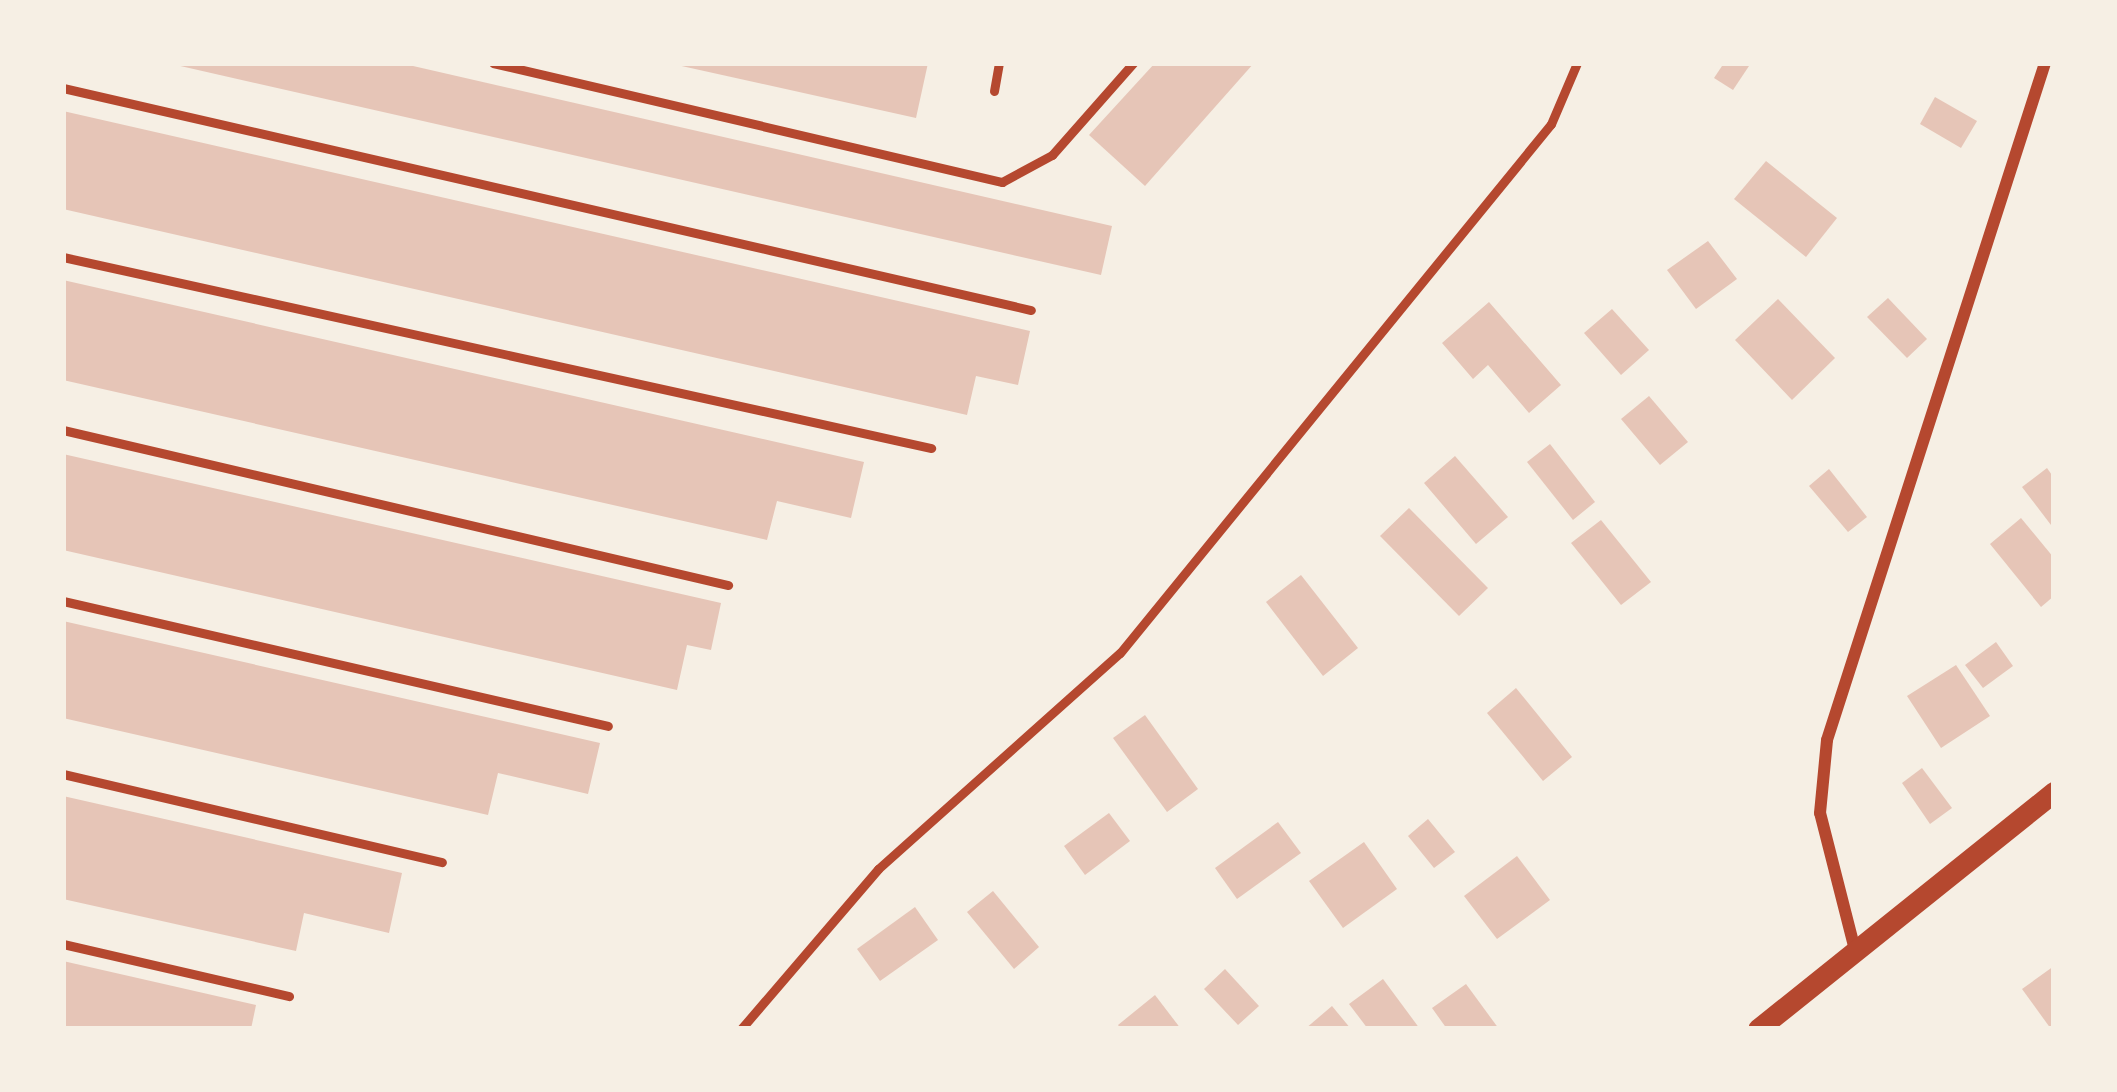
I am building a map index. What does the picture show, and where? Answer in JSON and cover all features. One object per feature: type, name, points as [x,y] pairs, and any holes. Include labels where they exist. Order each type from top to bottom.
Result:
[{"type":"street","points":[[1855,950],[1820,813],[1827,740],[2045,63]]},
{"type":"street","points":[[1758,1029],[2054,792]]},
{"type":"lane","points":[[493,63],[1002,182],[1052,155],[1133,63]]},
{"type":"lane","points":[[994,91],[999,63]]},
{"type":"lane","points":[[742,1029],[878,869],[1120,653],[1551,124],[1576,63]]},
{"type":"lane","points":[[63,88],[1031,310]]},
{"type":"lane","points":[[63,257],[931,448]]},
{"type":"lane","points":[[63,430],[728,585]]},
{"type":"lane","points":[[63,601],[608,726]]},
{"type":"lane","points":[[63,774],[442,862]]},
{"type":"lane","points":[[63,944],[290,996]]},
{"type":"building","points":[[400,63],[1112,226],[1101,275],[176,65]]},
{"type":"building","points":[[668,63],[928,63],[916,118]]},
{"type":"building","points":[[1155,63],[1254,63],[1145,186],[1089,135]]},
{"type":"building","points":[[1724,63],[1751,63],[1733,90],[1714,78]]},
{"type":"building","points":[[1935,97],[1977,121],[1961,148],[1920,124]]},
{"type":"building","points":[[63,111],[1030,331],[1018,385],[976,376],[967,415],[63,209]]},
{"type":"building","points":[[1766,161],[1837,218],[1806,257],[1734,199]]},
{"type":"building","points":[[1708,241],[1737,279],[1696,309],[1667,270]]},
{"type":"building","points":[[63,280],[864,462],[851,518],[777,501],[767,540],[63,380]]},
{"type":"building","points":[[1888,298],[1927,339],[1907,358],[1867,317]]},
{"type":"building","points":[[1778,299],[1835,358],[1792,400],[1735,340]]},
{"type":"building","points":[[1489,302],[1561,385],[1529,413],[1488,365],[1473,379],[1442,343]]},
{"type":"building","points":[[1612,309],[1649,350],[1621,375],[1584,333]]},
{"type":"building","points":[[1649,396],[1688,442],[1660,465],[1621,419]]},
{"type":"building","points":[[1550,444],[1595,502],[1573,520],[1527,462]]},
{"type":"building","points":[[63,454],[721,603],[711,650],[687,645],[677,690],[63,550]]},
{"type":"building","points":[[1455,456],[1508,517],[1476,544],[1424,483]]},
{"type":"building","points":[[2047,468],[2054,478],[2051,525],[2022,487]]},
{"type":"building","points":[[1829,469],[1867,517],[1848,532],[1809,486]]},
{"type":"building","points":[[1409,508],[1488,588],[1459,616],[1380,536]]},
{"type":"building","points":[[2021,518],[2054,558],[2054,596],[2041,607],[1990,544]]},
{"type":"building","points":[[1601,520],[1651,582],[1621,605],[1571,543]]},
{"type":"building","points":[[1301,575],[1358,648],[1323,676],[1266,602]]},
{"type":"building","points":[[63,621],[600,743],[588,794],[498,773],[488,815],[63,718]]},
{"type":"building","points":[[1996,642],[2013,666],[1983,688],[1965,665]]},
{"type":"building","points":[[1956,665],[1990,716],[1941,748],[1907,696]]},
{"type":"building","points":[[1516,688],[1572,757],[1543,781],[1487,713]]},
{"type":"building","points":[[1145,715],[1198,789],[1167,812],[1113,738]]},
{"type":"building","points":[[1922,768],[1952,808],[1930,824],[1902,783]]},
{"type":"building","points":[[63,796],[402,873],[389,933],[304,913],[296,951],[63,899]]},
{"type":"building","points":[[1109,813],[1130,841],[1085,875],[1064,846]]},
{"type":"building","points":[[1428,819],[1455,852],[1434,868],[1408,836]]},
{"type":"building","points":[[1278,822],[1301,853],[1237,899],[1215,868]]},
{"type":"building","points":[[1364,842],[1397,889],[1343,928],[1309,881]]},
{"type":"building","points":[[1517,856],[1550,900],[1497,939],[1464,896]]},
{"type":"building","points":[[993,891],[1039,947],[1014,969],[967,912]]},
{"type":"building","points":[[915,907],[938,940],[880,981],[857,949]]},
{"type":"building","points":[[63,961],[256,1005],[251,1029],[63,1029]]},
{"type":"building","points":[[2054,966],[2054,1029],[2051,1029],[2022,989]]},
{"type":"building","points":[[1225,969],[1259,1006],[1238,1025],[1204,989]]},
{"type":"building","points":[[1383,979],[1420,1029],[1368,1029],[1349,1004]]},
{"type":"building","points":[[1466,984],[1499,1029],[1447,1029],[1432,1008]]},
{"type":"building","points":[[1155,995],[1181,1029],[1121,1029],[1118,1025]]},
{"type":"building","points":[[1332,1006],[1351,1029],[1305,1029]]}]
